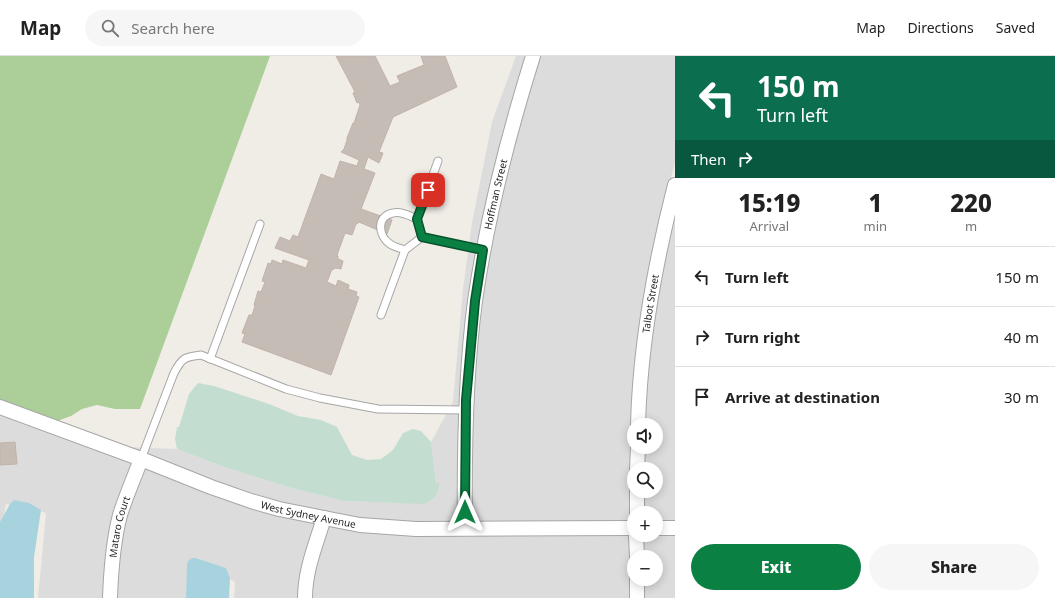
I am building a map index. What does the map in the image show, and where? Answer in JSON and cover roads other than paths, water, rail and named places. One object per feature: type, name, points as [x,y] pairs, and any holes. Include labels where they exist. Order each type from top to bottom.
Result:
[{"type":"street","name":"Hoffman Street","points":[[465,528],[465,410],[475,301],[492,204],[514,119],[533,56]]},
{"type":"street","name":"Talbot Street","points":[[639,418],[644,352],[651,299],[660,249],[675,185]]},
{"type":"street","name":"West Sydney Avenue","points":[[0,407],[251,501],[279,509],[360,525],[416,529],[627,528]]},
{"type":"street","name":"Mataro Court","points":[[110,598],[111,565],[116,532],[124,502],[141,460]]},
{"type":"street","points":[[305,598],[308,567],[324,518]]},
{"type":"street","points":[[663,528],[675,528]]},
{"type":"street","points":[[637,586],[637,598]]},
{"type":"lane","points":[[422,237],[417,219],[438,161]]},
{"type":"lane","points":[[405,250],[390,244],[385,239],[380,229],[381,222],[385,216],[392,213],[417,219]]},
{"type":"lane","points":[[210,359],[260,224]]},
{"type":"lane","points":[[381,315],[405,250],[422,237],[483,250]]},
{"type":"lane","points":[[141,460],[174,373],[180,363],[187,357],[201,355],[286,388],[320,398],[378,409],[465,410]]},
{"type":"water","points":[[14,500],[29,503],[41,510],[34,557],[34,598],[0,598],[0,522],[10,504]]},
{"type":"water","points":[[192,558],[226,568],[230,578],[229,598],[186,598],[187,565],[188,561]]}]
